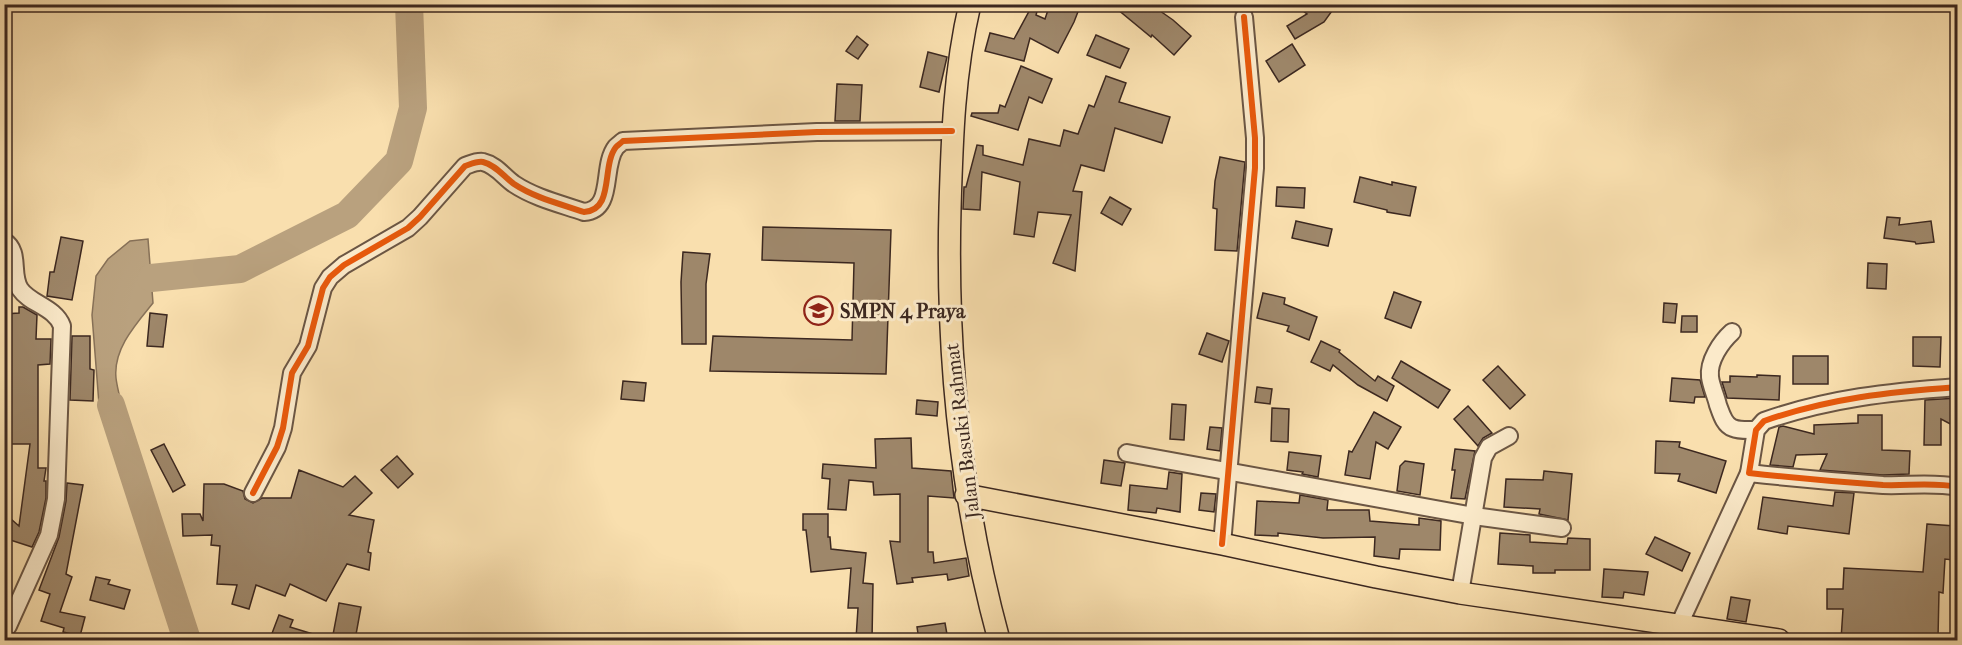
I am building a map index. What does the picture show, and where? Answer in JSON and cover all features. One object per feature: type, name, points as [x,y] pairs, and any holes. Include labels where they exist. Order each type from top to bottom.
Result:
[{"type":"main road","name":"Jalan Basuki Rahmat","points":[[970,4],[955,95],[952,131],[948,293],[953,386],[966,495],[999,640]]},
{"type":"main road","points":[[966,495],[1460,593],[1779,640]]},
{"type":"street","points":[[1222,544],[1255,168],[1244,17]]},
{"type":"street","points":[[253,493],[277,447],[283,428],[292,374],[308,346],[323,288],[330,277],[344,265],[408,228],[465,166],[476,162],[485,163],[514,184],[534,194],[584,212],[592,212],[598,208],[603,199],[612,156],[623,141],[816,132],[952,131]]},
{"type":"street","points":[[4,241],[13,250],[16,280],[21,292],[57,317],[62,326],[56,499],[49,535],[29,583],[4,630]]},
{"type":"street","points":[[1732,332],[1724,339],[1719,349],[1711,368],[1711,380],[1720,410],[1728,425],[1738,430],[1756,430]]},
{"type":"street","points":[[1679,625],[1749,473],[1756,430],[1764,422],[1840,400],[1878,393],[1958,387]]},
{"type":"street","points":[[1460,593],[1484,455],[1489,447],[1509,436]]},
{"type":"street","points":[[1126,453],[1474,516],[1562,528]]},
{"type":"street","points":[[1749,473],[1835,482],[1958,487]]},
{"type":"shaded area","points":[[148,239],[153,303],[127,338],[118,357],[116,378],[121,406],[99,404],[92,315],[96,276],[108,259],[130,241]]},
{"type":"building","points":[[1033,4],[1039,4],[1036,15],[1045,19],[1050,4],[1081,4],[1058,53],[1030,38],[1024,61],[985,51],[990,33],[1014,39]]},
{"type":"building","points":[[1111,4],[1150,4],[1191,36],[1174,55]]},
{"type":"building","points":[[1294,4],[1337,4],[1324,22],[1295,39],[1287,26],[1307,14]]},
{"type":"building","points":[[1096,35],[1129,49],[1120,68],[1087,55]]},
{"type":"building","points":[[857,36],[868,45],[858,59],[846,51]]},
{"type":"building","points":[[1292,44],[1305,65],[1279,82],[1266,61]]},
{"type":"building","points":[[928,52],[947,57],[939,92],[920,87]]},
{"type":"building","points":[[1021,66],[1052,79],[1042,103],[1029,97],[1018,130],[971,116],[972,113],[998,113],[1000,105],[1005,107]]},
{"type":"building","points":[[1106,76],[1126,83],[1119,102],[1170,117],[1162,143],[1115,128],[1104,171],[1081,165],[1073,191],[1082,192],[1075,271],[1053,263],[1071,215],[1038,212],[1034,237],[1014,234],[1020,182],[982,172],[980,210],[963,209],[964,187],[966,187],[977,145],[983,146],[983,155],[1023,165],[1029,139],[1060,146],[1064,130],[1078,134],[1089,105],[1094,107]]},
{"type":"building","points":[[837,84],[862,85],[860,121],[835,121]]},
{"type":"building","points":[[1220,157],[1245,162],[1237,251],[1215,250],[1217,209],[1213,208]]},
{"type":"building","points":[[1360,177],[1392,185],[1392,182],[1416,187],[1410,216],[1354,202]]},
{"type":"building","points":[[1277,187],[1305,188],[1304,208],[1276,206]]},
{"type":"building","points":[[1110,197],[1131,209],[1122,225],[1101,213]]},
{"type":"building","points":[[1887,217],[1900,218],[1899,225],[1931,221],[1934,242],[1916,244],[1884,238]]},
{"type":"building","points":[[1296,221],[1332,229],[1328,246],[1292,238]]},
{"type":"building","points":[[763,227],[891,230],[886,374],[710,371],[713,336],[852,340],[854,263],[762,260]]},
{"type":"building","points":[[61,237],[83,241],[72,300],[47,296],[50,272],[54,272]]},
{"type":"building","points":[[683,252],[710,254],[706,284],[706,344],[682,344]]},
{"type":"building","points":[[1868,263],[1887,264],[1886,289],[1867,288]]},
{"type":"building","points":[[1394,292],[1421,302],[1411,328],[1385,318]]},
{"type":"building","points":[[1263,293],[1285,298],[1284,304],[1317,317],[1309,340],[1287,331],[1289,326],[1257,318]]},
{"type":"building","points":[[1664,303],[1677,304],[1675,323],[1663,322]]},
{"type":"building","points":[[19,307],[37,315],[36,339],[51,339],[50,364],[38,365],[38,468],[46,468],[44,481],[46,481],[46,498],[39,532],[32,547],[4,538],[4,513],[19,526],[30,444],[8,444],[8,405],[4,405],[4,314],[19,313]]},
{"type":"building","points":[[150,313],[167,315],[163,347],[147,346]]},
{"type":"building","points":[[1682,316],[1697,316],[1697,332],[1681,332]]},
{"type":"building","points":[[1207,333],[1229,341],[1222,362],[1199,354]]},
{"type":"building","points":[[72,336],[90,336],[90,369],[94,370],[93,401],[70,400]]},
{"type":"building","points":[[1913,337],[1941,337],[1940,367],[1913,366]]},
{"type":"building","points":[[1321,341],[1340,350],[1339,352],[1375,381],[1378,376],[1394,386],[1387,401],[1358,385],[1333,365],[1330,371],[1311,362]]},
{"type":"building","points":[[1793,356],[1828,356],[1828,384],[1793,384]]},
{"type":"building","points":[[1401,361],[1450,390],[1438,408],[1392,378]]},
{"type":"building","points":[[1498,366],[1525,395],[1510,409],[1483,380]]},
{"type":"building","points":[[1757,375],[1780,376],[1779,400],[1727,398],[1722,382],[1730,382],[1730,376],[1757,377]]},
{"type":"building","points":[[1672,378],[1700,380],[1705,397],[1695,397],[1694,403],[1670,401]]},
{"type":"building","points":[[623,381],[646,383],[644,401],[621,399]]},
{"type":"building","points":[[1257,387],[1272,389],[1270,404],[1255,402]]},
{"type":"building","points":[[1958,398],[1958,428],[1941,419],[1941,445],[1924,445],[1925,400]]},
{"type":"building","points":[[917,400],[938,402],[937,416],[916,414]]},
{"type":"building","points":[[1172,404],[1186,405],[1184,440],[1170,439]]},
{"type":"building","points":[[1468,406],[1492,433],[1483,438],[1478,446],[1454,419]]},
{"type":"building","points":[[1272,408],[1289,409],[1288,442],[1271,441]]},
{"type":"building","points":[[1374,412],[1401,427],[1388,449],[1376,442],[1370,479],[1345,475],[1349,451],[1352,452]]},
{"type":"building","points":[[1858,415],[1882,415],[1882,450],[1910,451],[1909,474],[1883,475],[1820,470],[1827,454],[1796,455],[1793,467],[1770,465],[1779,427],[1814,434],[1814,425],[1858,423]]},
{"type":"building","points":[[1210,427],[1222,428],[1220,451],[1207,449]]},
{"type":"building","points":[[911,438],[912,468],[951,471],[954,498],[928,496],[928,552],[933,552],[934,563],[966,558],[969,576],[948,580],[947,574],[912,578],[913,582],[897,584],[890,541],[900,542],[900,494],[874,495],[873,482],[849,480],[846,510],[828,509],[830,479],[822,478],[823,464],[876,468],[875,439]]},
{"type":"building","points":[[1656,441],[1680,442],[1679,447],[1726,461],[1716,493],[1678,481],[1680,474],[1655,473]]},
{"type":"building","points":[[164,444],[185,485],[173,492],[151,450]]},
{"type":"building","points":[[1455,449],[1475,451],[1465,499],[1451,498]]},
{"type":"building","points":[[1289,452],[1321,456],[1318,477],[1287,470]]},
{"type":"building","points":[[397,456],[413,474],[398,488],[381,470]]},
{"type":"building","points":[[1104,460],[1125,463],[1121,486],[1101,483]]},
{"type":"building","points":[[1405,461],[1424,464],[1420,495],[1397,491],[1400,466]]},
{"type":"building","points":[[299,470],[343,487],[355,476],[372,493],[349,515],[374,520],[368,552],[371,553],[369,570],[347,564],[326,601],[290,584],[285,596],[256,585],[249,609],[232,604],[237,585],[217,584],[220,546],[211,545],[212,535],[183,536],[182,514],[200,514],[203,521],[204,484],[224,484],[243,491],[245,499],[253,503],[262,498],[291,498]]},
{"type":"building","points":[[1544,471],[1572,474],[1568,520],[1539,514],[1540,509],[1504,507],[1506,479],[1543,480]]},
{"type":"building","points":[[1169,472],[1182,474],[1180,512],[1157,508],[1156,513],[1128,510],[1130,485],[1167,489]]},
{"type":"building","points":[[67,483],[83,485],[66,574],[72,577],[60,612],[85,617],[80,636],[63,632],[64,628],[41,621],[50,594],[39,590],[59,537]]},
{"type":"building","points":[[1835,492],[1854,493],[1849,534],[1788,526],[1787,534],[1758,529],[1763,497],[1833,506]]},
{"type":"building","points":[[1201,493],[1216,494],[1214,512],[1199,510]]},
{"type":"building","points":[[1300,495],[1328,500],[1327,510],[1369,510],[1370,521],[1419,525],[1419,518],[1441,521],[1440,550],[1400,549],[1399,559],[1374,556],[1375,537],[1323,538],[1278,533],[1278,536],[1255,535],[1257,501],[1299,503]]},
{"type":"building","points":[[803,514],[828,514],[828,537],[830,537],[831,549],[866,553],[863,583],[873,584],[872,640],[856,639],[858,608],[848,608],[851,568],[811,572],[806,530],[803,530]]},
{"type":"building","points":[[1927,524],[1955,526],[1953,560],[1945,559],[1943,593],[1939,592],[1938,638],[1841,640],[1843,609],[1827,609],[1827,589],[1843,589],[1844,568],[1923,572]]},
{"type":"building","points":[[1500,533],[1530,535],[1530,542],[1567,544],[1568,538],[1590,539],[1590,570],[1555,570],[1555,573],[1533,573],[1533,566],[1498,564]]},
{"type":"building","points":[[1655,537],[1690,553],[1682,571],[1646,554]]},
{"type":"building","points":[[1604,569],[1648,572],[1644,595],[1624,592],[1623,598],[1602,597]]},
{"type":"building","points":[[96,577],[110,580],[108,584],[130,590],[124,609],[90,600]]},
{"type":"building","points":[[1731,597],[1750,600],[1746,622],[1727,619]]},
{"type":"building","points":[[339,603],[361,607],[355,640],[332,640]]},
{"type":"building","points":[[279,615],[293,620],[290,627],[326,638],[325,640],[283,640],[271,636]]},
{"type":"building","points":[[945,623],[948,640],[919,640],[917,627]]},
{"type":"waterway","points":[[151,278],[240,269],[347,215],[399,161],[413,108],[409,4]]},
{"type":"waterway","points":[[111,405],[187,640]]},
{"type":"cycle path","points":[[1222,544],[1255,168],[1255,138],[1244,17]]},
{"type":"cycle path","points":[[253,493],[277,447],[283,428],[292,373],[308,346],[323,288],[330,277],[344,265],[408,228],[465,166],[483,162],[496,168],[514,184],[531,193],[584,212],[600,204],[604,196],[612,155],[623,141],[817,132],[952,131]]},
{"type":"cycle path","points":[[1958,387],[1836,401],[1764,421],[1756,430],[1749,473],[1883,485],[1930,484],[1958,487]]},
{"type":"place","name":"SMPN 4 Praya","points":[[819,311]]}]
